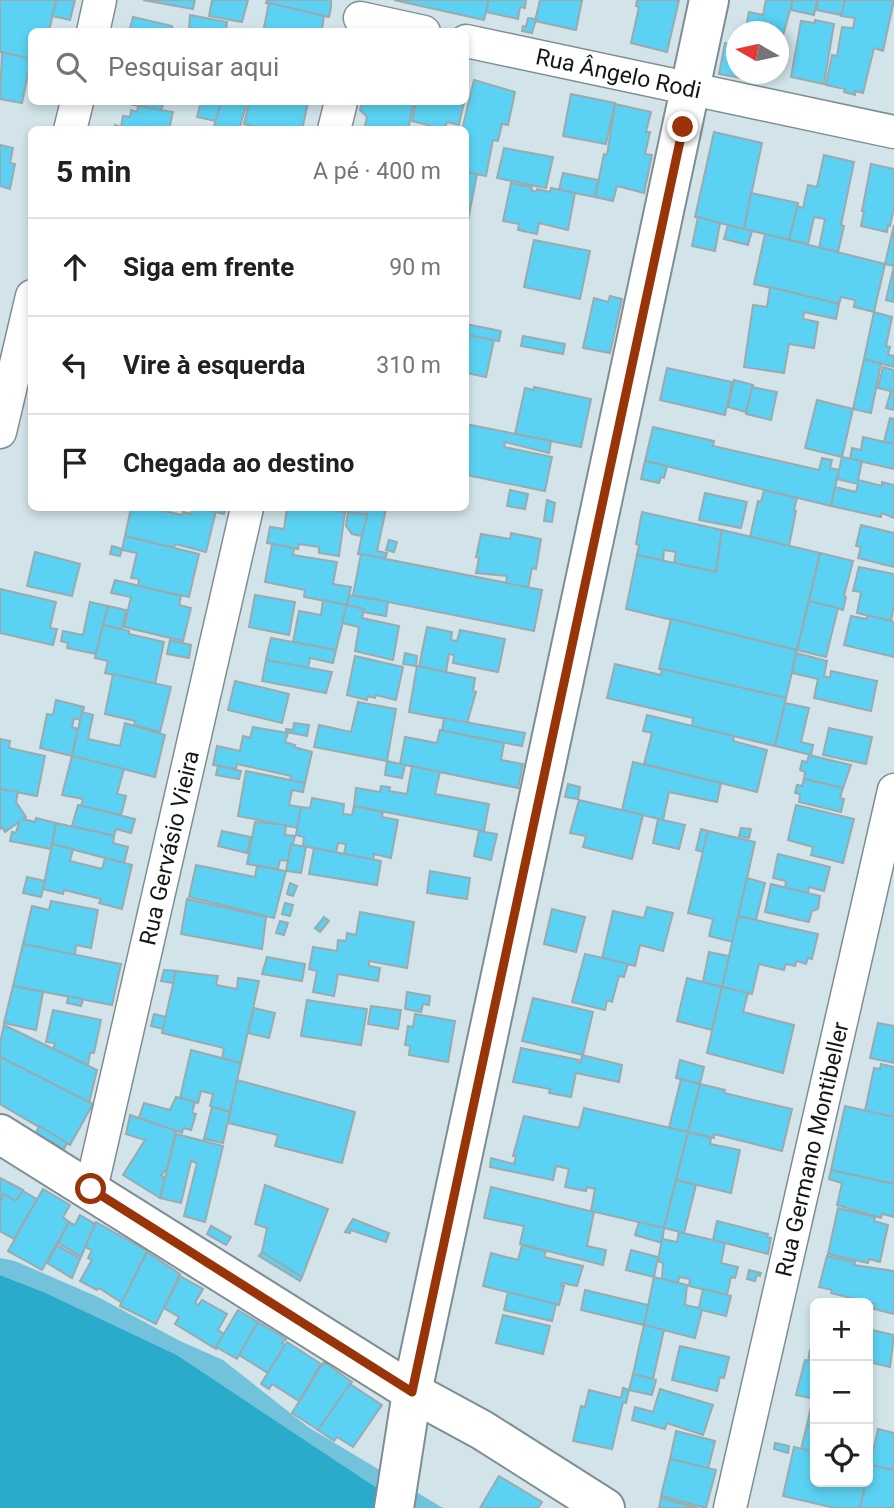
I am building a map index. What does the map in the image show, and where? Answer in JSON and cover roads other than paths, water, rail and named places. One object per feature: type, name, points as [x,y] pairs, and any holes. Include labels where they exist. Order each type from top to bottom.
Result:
[{"type":"street","points":[[94,28],[100,0]]},
{"type":"street","points":[[397,1492],[412,1392],[709,0]]},
{"type":"street","points":[[360,16],[408,28]]},
{"type":"street","name":"Rua Ângelo Rodi","points":[[469,42],[894,132]]},
{"type":"street","points":[[71,126],[75,105]]},
{"type":"street","points":[[335,126],[340,105]]},
{"type":"street","points":[[0,432],[28,313]]},
{"type":"street","name":"Rua Gervásio Vieira","points":[[91,1189],[246,511]]},
{"type":"street","name":"Rua Germano Montibeller","points":[[730,1508],[894,790]]},
{"type":"street","points":[[0,1134],[412,1392],[482,1430],[605,1508]]}]
